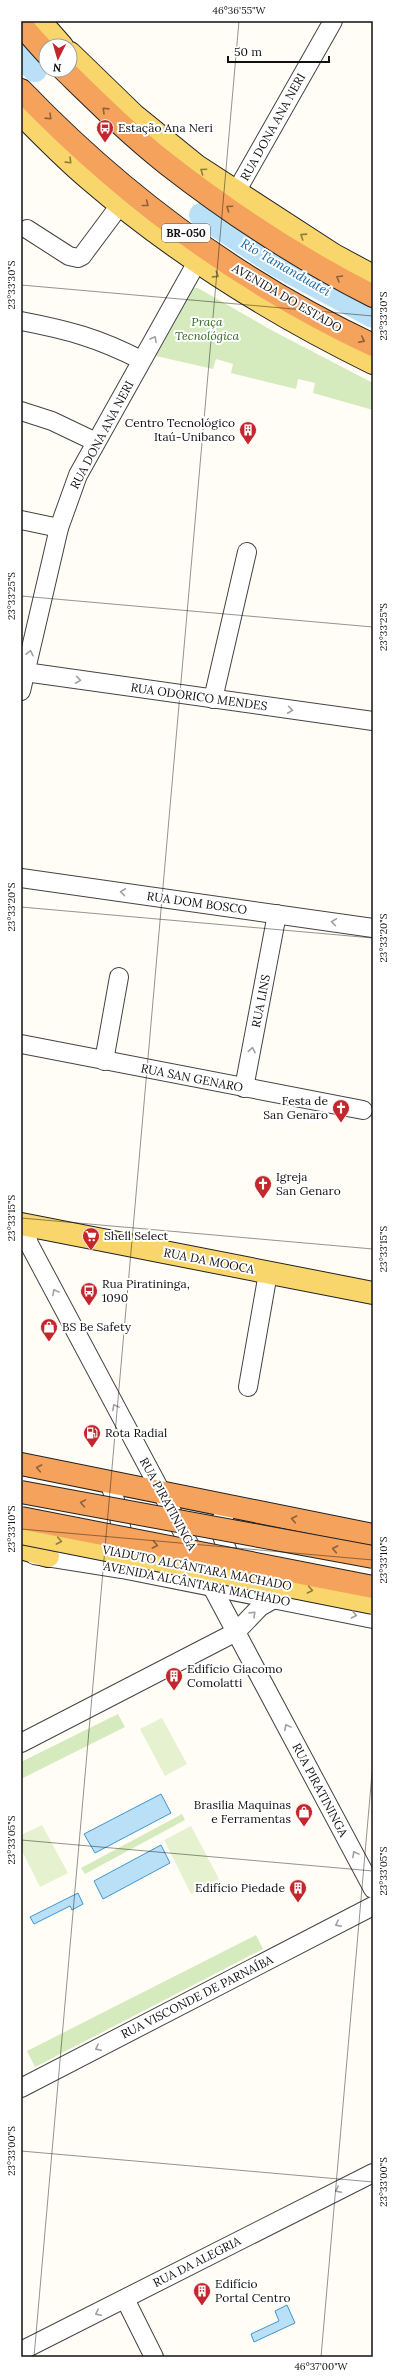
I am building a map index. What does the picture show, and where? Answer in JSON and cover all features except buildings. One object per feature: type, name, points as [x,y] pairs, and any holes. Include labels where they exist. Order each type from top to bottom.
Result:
[{"type":"highway","points":[[21,25],[38,44]]},
{"type":"highway","points":[[72,78],[111,115],[161,158],[206,192],[301,256],[373,296]]},
{"type":"highway","name":"AVENIDA DO ESTADO","points":[[21,90],[118,182],[201,244],[262,286],[373,345]]},
{"type":"highway","points":[[21,1464],[231,1505],[373,1535]]},
{"type":"highway","points":[[21,1492],[373,1557]]},
{"type":"highway","name":"VIADUTO ALCÂNTARA MACHADO","points":[[21,1518],[373,1587]]},
{"type":"main road","points":[[40,21],[55,38]]},
{"type":"main road","points":[[78,61],[134,115],[197,166],[334,256],[373,276]]},
{"type":"main road","name":"AVENIDA DO ESTADO","points":[[21,114],[88,179],[163,239],[275,312],[373,363]]},
{"type":"main road","name":"RUA DA MOOCA","points":[[22,1224],[373,1293]]},
{"type":"main road","name":"VIADUTO ALCÂNTARA MACHADO","points":[[21,1533],[373,1603]]},
{"type":"main road","points":[[21,1548],[48,1556]]},
{"type":"street","name":"RUA DONA ANA NERI","points":[[236,192],[333,21]]},
{"type":"street","points":[[28,229],[69,256],[78,258],[82,256],[120,205]]},
{"type":"street","name":"RUA DONA ANA NERI","points":[[21,691],[59,528],[78,475],[197,262]]},
{"type":"street","points":[[21,321],[81,334],[106,342],[141,360]]},
{"type":"street","points":[[21,411],[52,420],[96,442]]},
{"type":"street","points":[[21,520],[59,528]]},
{"type":"street","points":[[213,699],[247,552]]},
{"type":"street","name":"RUA ODORICO MENDES","points":[[25,672],[373,721]]},
{"type":"street","name":"RUA DOM BOSCO","points":[[21,878],[373,928]]},
{"type":"street","name":"RUA LINS","points":[[244,1088],[277,914]]},
{"type":"street","points":[[104,1061],[119,977]]},
{"type":"street","name":"RUA SAN GENARO","points":[[21,1044],[363,1110]]},
{"type":"street","name":"RUA PIRATININGA","points":[[22,1224],[29,1244],[160,1491],[214,1587],[236,1632],[373,1889]]},
{"type":"street","points":[[248,1387],[268,1273]]},
{"type":"street","points":[[109,1481],[115,1500],[128,1557],[126,1565],[122,1570]]},
{"type":"street","points":[[231,1505],[219,1520],[218,1529],[239,1583],[252,1595]]},
{"type":"street","name":"AVENIDA ALCÂNTARA MACHADO","points":[[21,1554],[48,1556],[373,1619]]},
{"type":"street","points":[[21,1743],[236,1632],[260,1607],[274,1599]]},
{"type":"street","name":"RUA VISCONDE DE PARNAÍBA","points":[[21,2088],[373,1906]]},
{"type":"street","name":"RUA DA ALEGRIA","points":[[21,2351],[373,2173]]},
{"type":"street","points":[[125,2299],[154,2357]]},
{"type":"green space","name":"Praça Tecnológica","points":[[194,288],[198,288],[273,331],[373,383],[373,410],[313,393],[315,383],[298,379],[296,389],[231,373],[233,364],[216,359],[213,369],[156,356]]},
{"type":"green space","points":[[118,1714],[125,1727],[21,1779],[21,1762]]},
{"type":"green space","points":[[162,1718],[187,1764],[165,1776],[140,1729]]},
{"type":"green space","points":[[182,1814],[185,1820],[85,1874],[81,1868]]},
{"type":"green space","points":[[42,1825],[68,1873],[40,1887],[21,1849],[21,1835]]},
{"type":"green space","points":[[191,1826],[219,1879],[191,1894],[164,1840]]},
{"type":"green space","points":[[256,1935],[263,1949],[35,2067],[27,2051]]},
{"type":"water","points":[[161,1794],[171,1813],[95,1853],[84,1834]]},
{"type":"water","points":[[161,1845],[170,1863],[103,1899],[94,1881]]},
{"type":"water","points":[[78,1893],[83,1904],[72,1910],[70,1906],[34,1924],[30,1917]]},
{"type":"water","points":[[287,2305],[295,2323],[254,2342],[251,2334],[279,2321],[275,2311]]},
{"type":"waterway","name":"Rio Tamanduateí","points":[[21,56],[35,70]]},
{"type":"waterway","name":"Rio Tamanduateí","points":[[201,215],[277,265],[373,316]]},
{"type":"place","name":"Estação Ana Neri","points":[[105,143]]},
{"type":"place","name":"Centro Tecnológico Itaú-Unibanco","points":[[248,445]]},
{"type":"place","name":"Festa de San Genaro","points":[[341,1123]]},
{"type":"place","name":"Igreja San Genaro","points":[[263,1199]]},
{"type":"place","name":"Shell Select","points":[[91,1251]]},
{"type":"place","name":"Rua Piratininga, 1090","points":[[89,1306]]},
{"type":"place","name":"BS Be Safety","points":[[49,1342]]},
{"type":"place","name":"Rota Radial","points":[[92,1448]]},
{"type":"place","name":"Edifício Giacomo Comolatti","points":[[174,1691]]},
{"type":"place","name":"Brasilia Maquinas e Ferramentas","points":[[304,1827]]},
{"type":"place","name":"Edifício Piedade","points":[[298,1903]]},
{"type":"place","name":"Edifício Portal Centro","points":[[202,2306]]}]
